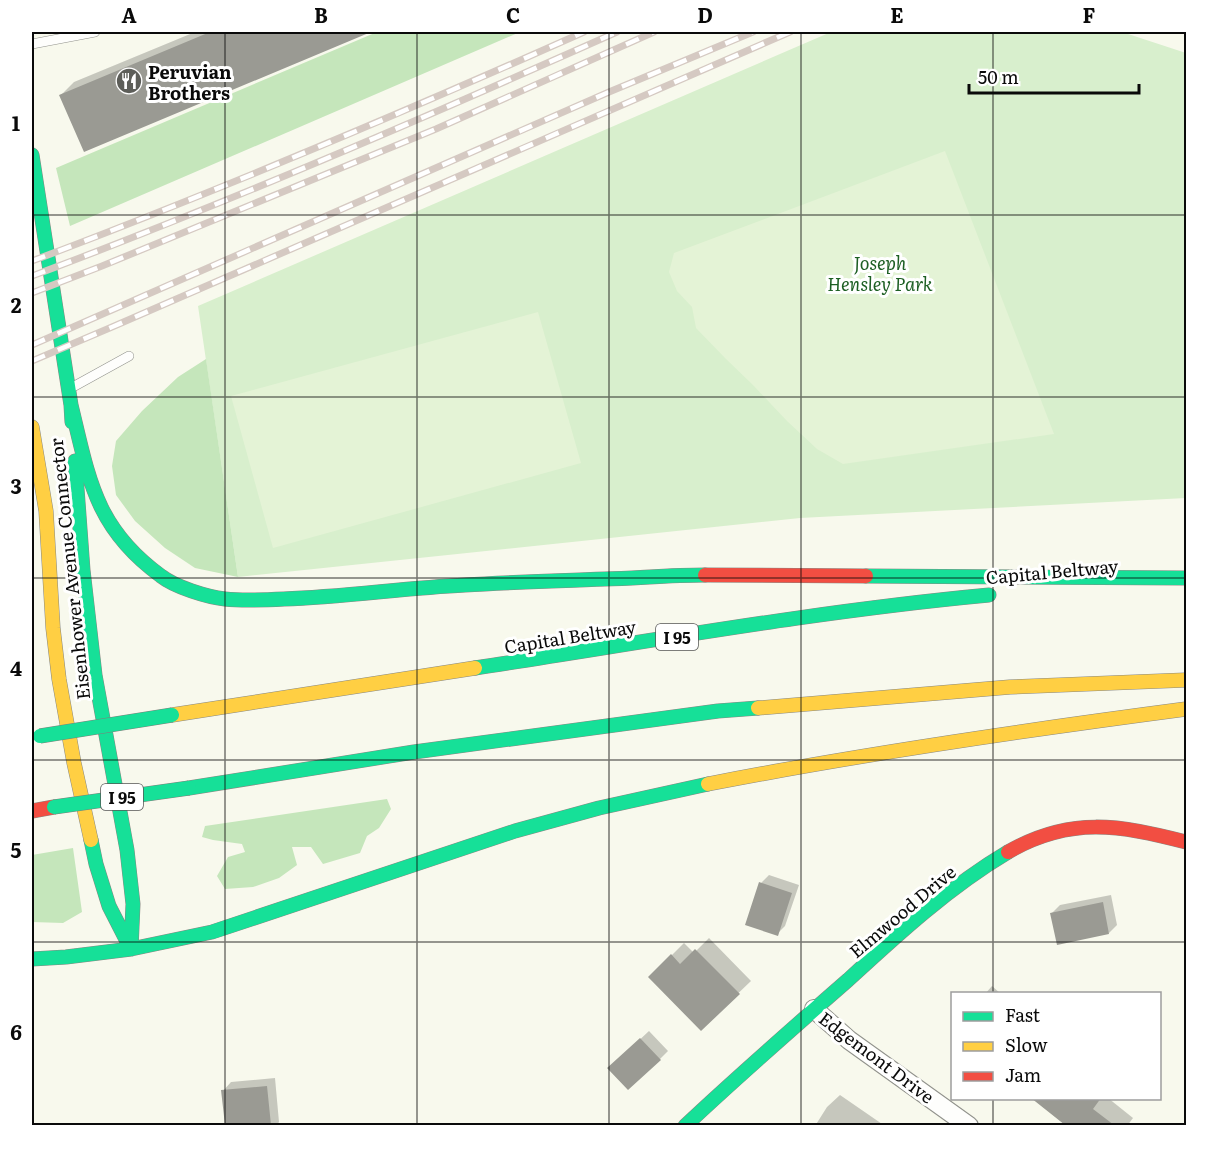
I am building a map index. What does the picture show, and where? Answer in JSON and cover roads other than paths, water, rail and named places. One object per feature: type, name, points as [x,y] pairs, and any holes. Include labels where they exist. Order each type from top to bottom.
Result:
[{"type":"main road","name":"Eisenhower Avenue Connector","points":[[32,155],[71,405],[83,570],[95,675],[127,850],[133,904],[132,949]]},
{"type":"main road","points":[[71,405],[95,495],[117,535],[130,550],[164,578],[197,593],[223,599],[323,598],[463,585],[701,575],[1185,577]]},
{"type":"main road","name":"Eisenhower Avenue Connector","points":[[32,427],[46,511],[53,628],[59,679],[74,764],[102,885],[109,906],[132,949]]},
{"type":"main road","name":"Capital Beltway","points":[[1044,590],[1185,577]]},
{"type":"main road","name":"Capital Beltway","points":[[36,736],[810,617],[915,602],[997,595]]},
{"type":"main road","name":"I 95","points":[[32,811],[447,747],[717,711],[1010,687],[1186,680]]},
{"type":"main road","points":[[32,959],[132,949],[212,932],[515,831],[697,786],[805,765],[1052,727],[1186,710]]},
{"type":"main road","name":"Elmwood Drive","points":[[685,1125],[918,917],[996,859],[1022,845],[1053,833],[1096,826],[1124,827],[1186,842]]},
{"type":"street","name":"Edgemont Drive","points":[[814,1009],[849,1040],[969,1125]]},
{"type":"lane","points":[[32,44],[95,32]]},
{"type":"lane","points":[[68,389],[129,356]]},
{"type":"railway","points":[[32,261],[310,151],[584,32]]},
{"type":"railway","points":[[32,276],[180,219],[617,32]]},
{"type":"railway","points":[[32,293],[436,129],[654,32]]},
{"type":"railway","points":[[32,345],[609,92],[753,32]]},
{"type":"railway","points":[[32,361],[790,32]]},
{"type":"place","name":"Peruvian Brothers","points":[[129,81]]},
{"type":"park label","name":"Joseph Hensley Park","points":[[880,272]]}]
